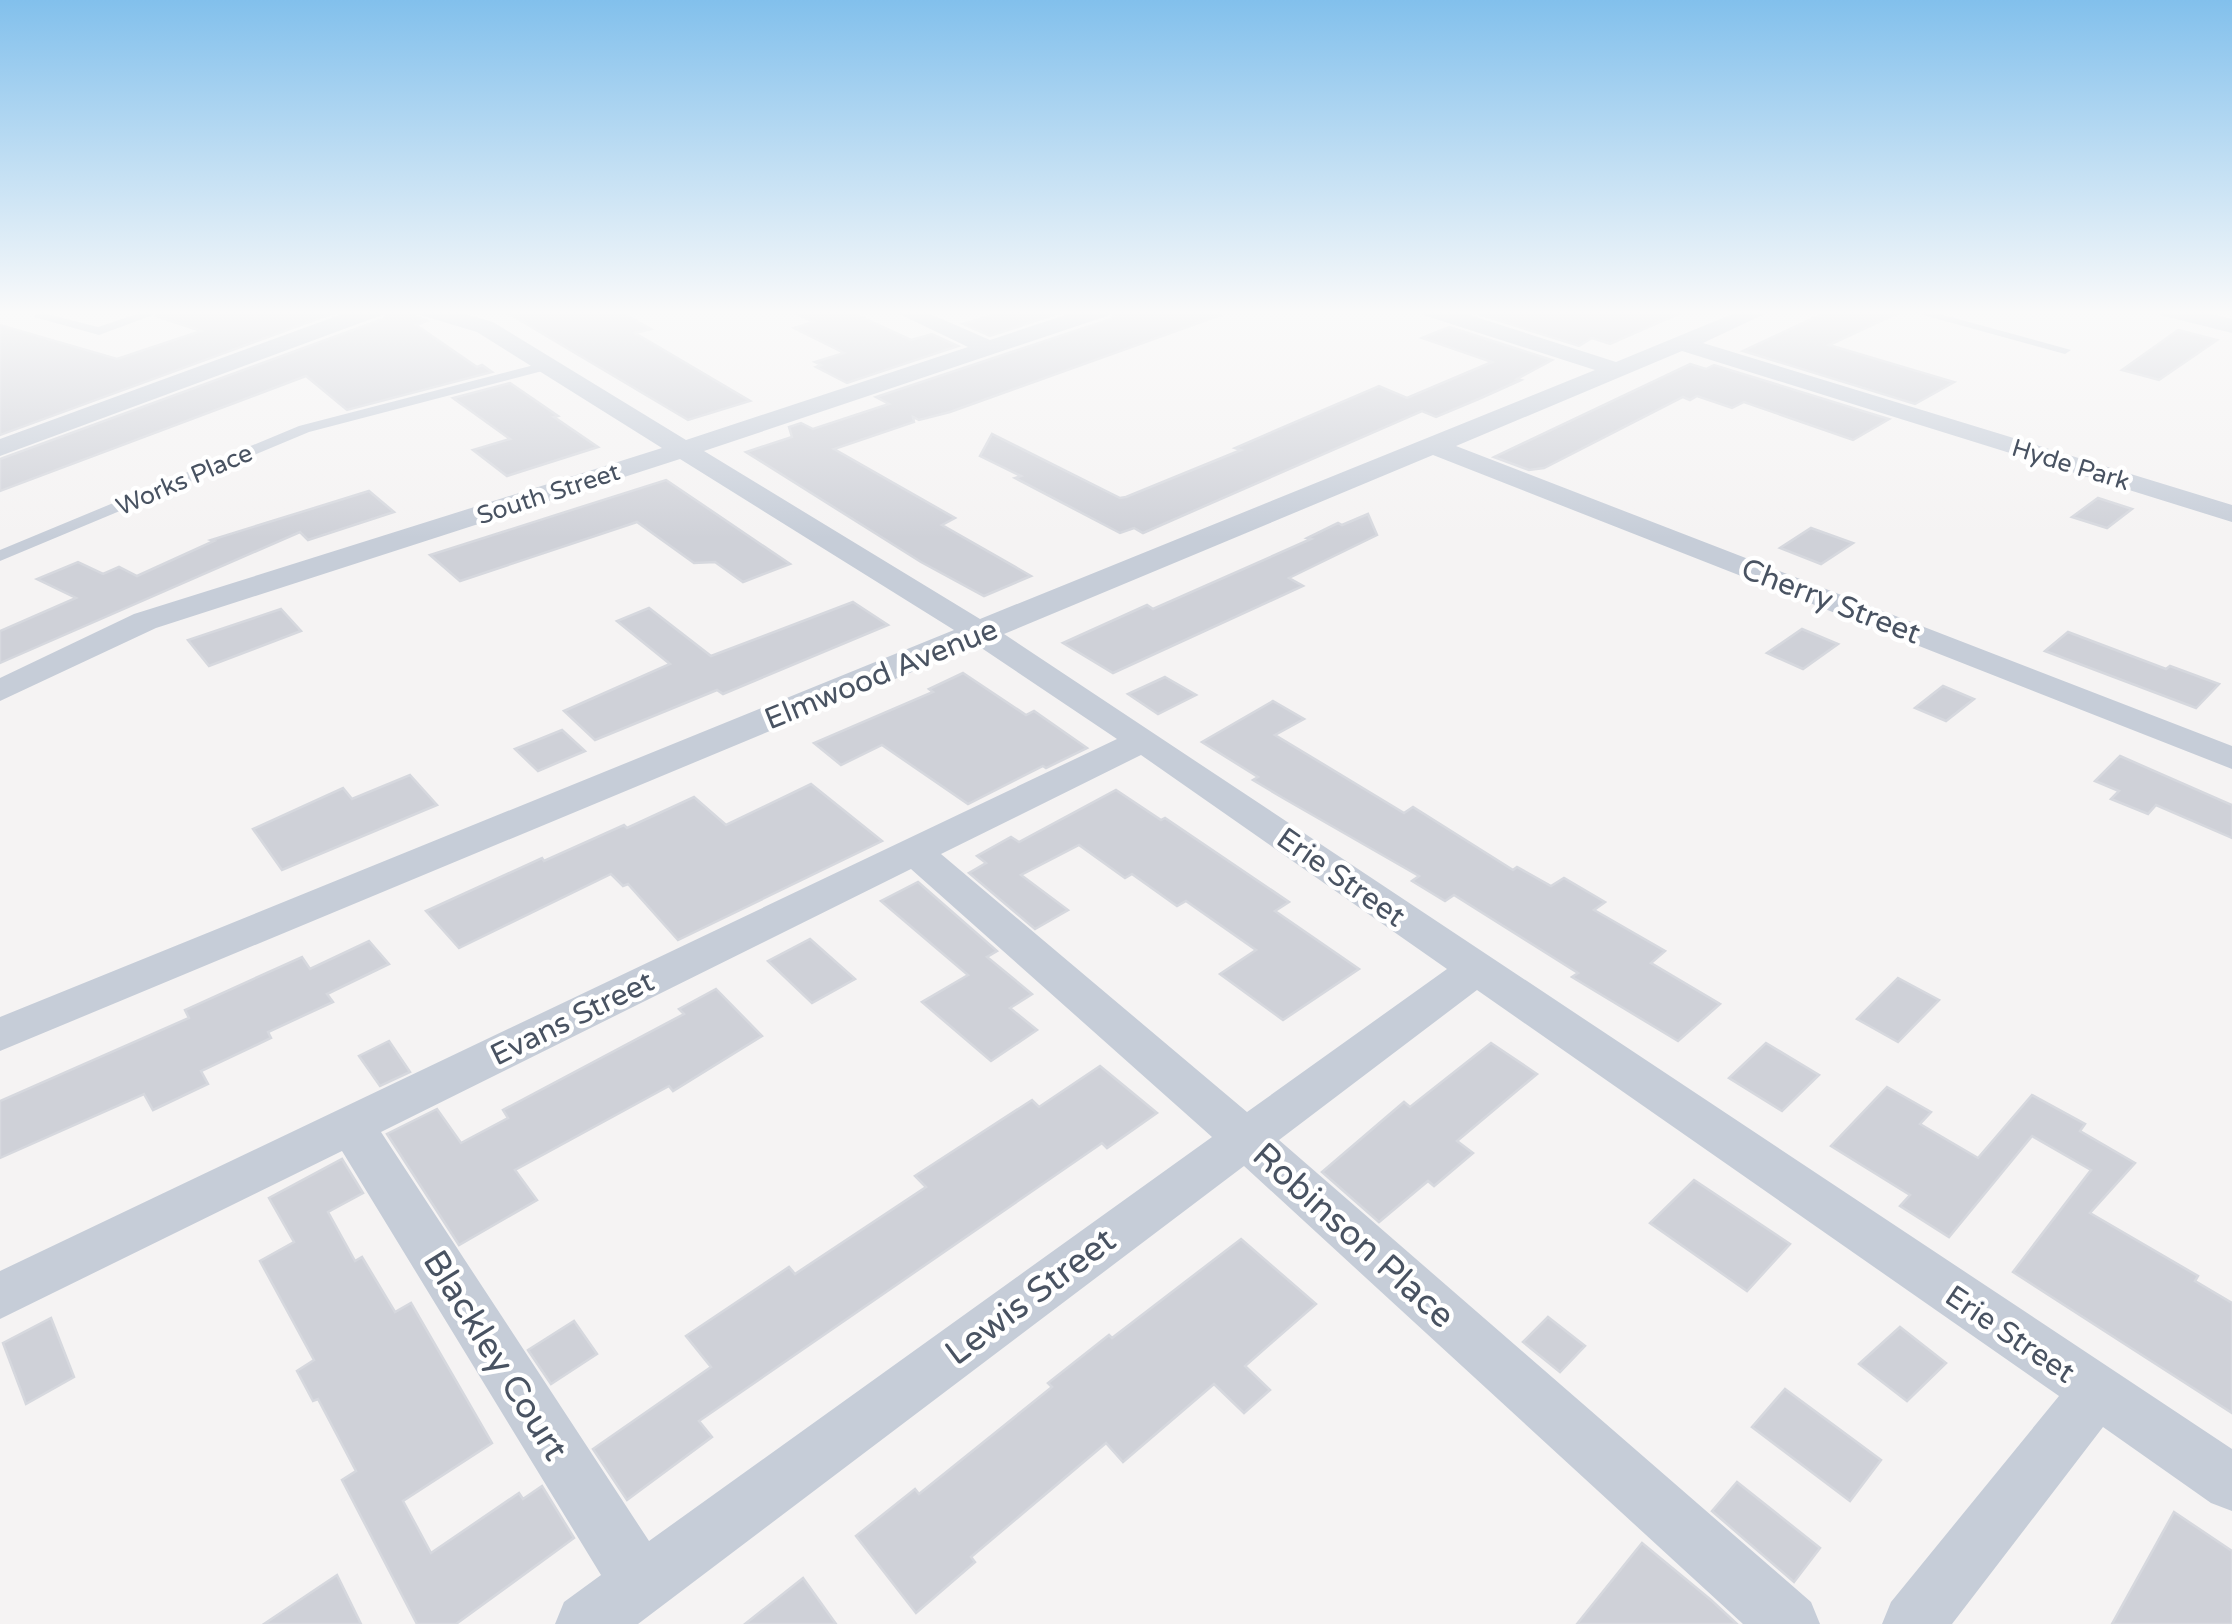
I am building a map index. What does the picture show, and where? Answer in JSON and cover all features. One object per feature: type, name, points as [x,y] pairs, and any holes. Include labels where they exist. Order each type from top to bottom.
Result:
[{"type":"street","points":[[0,448],[169,386]]},
{"type":"street","name":"Erie Street","points":[[578,386],[980,633],[1144,740],[1475,970],[2232,1483]]},
{"type":"street","name":"South Street","points":[[0,691],[145,621],[873,386]]},
{"type":"street","name":"Elmwood Avenue","points":[[0,1036],[1574,386]]},
{"type":"street","name":"Hyde Park","points":[[1818,386],[2232,514]]},
{"type":"street","name":"Cherry Street","points":[[1431,445],[2232,758]]},
{"type":"street","name":"Evans Street","points":[[0,1296],[1144,740]]},
{"type":"street","name":"Robinson Place","points":[[914,850],[1244,1137],[1789,1624]]},
{"type":"street","name":"Lewis Street","points":[[586,1624],[1475,970]]},
{"type":"street","name":"Blackley Court","points":[[351,1126],[641,1584]]},
{"type":"street","points":[[1914,1624],[2096,1392]]},
{"type":"lane","name":"Works Place","points":[[0,556],[304,430],[471,386]]},
{"type":"building","points":[[0,386],[135,386],[0,435]]},
{"type":"building","points":[[200,386],[280,386],[0,491],[0,459]]},
{"type":"building","points":[[318,386],[439,386],[347,410]]},
{"type":"building","points":[[514,386],[598,447],[507,476],[473,450],[510,439],[453,398]]},
{"type":"building","points":[[630,386],[724,386],[750,401],[688,420]]},
{"type":"building","points":[[910,386],[1023,386],[950,412],[919,420],[913,417],[914,422],[834,449],[955,518],[942,525],[1031,576],[984,596],[921,562],[746,452],[792,437],[789,427],[801,423],[813,429],[889,404],[876,397]]},
{"type":"building","points":[[1379,386],[1407,398],[1436,386],[1508,386],[1436,417],[1422,411],[1143,533],[1134,528],[1120,533],[980,456],[992,434],[1120,498],[1241,450],[1235,448]]},
{"type":"building","points":[[1644,386],[1781,386],[1889,419],[1853,440],[1744,402],[1732,408],[1697,396],[1690,400],[1683,397],[1544,468],[1529,470],[1494,457]]},
{"type":"building","points":[[1856,386],[1947,386],[1915,404]]},
{"type":"building","points":[[666,480],[790,564],[743,582],[715,562],[694,563],[637,522],[460,581],[430,555]]},
{"type":"building","points":[[369,491],[394,512],[308,540],[300,532],[0,663],[0,631],[76,598],[37,579],[78,562],[103,574],[119,567],[137,576],[214,541],[211,540]]},
{"type":"building","points":[[2098,498],[2132,509],[2107,528],[2072,517]]},
{"type":"building","points":[[1368,514],[1377,535],[1289,578],[1303,586],[1113,673],[1063,643],[1147,605],[1153,609],[1311,539],[1307,538],[1338,523],[1342,525]]},
{"type":"building","points":[[1811,528],[1853,543],[1821,564],[1780,548]]},
{"type":"building","points":[[853,602],[888,625],[723,694],[717,690],[595,740],[564,711],[670,664],[617,621],[649,608],[711,656]]},
{"type":"building","points":[[281,609],[301,631],[209,666],[188,640]]},
{"type":"building","points":[[1802,629],[1838,644],[1803,669],[1767,653]]},
{"type":"building","points":[[2068,632],[2166,669],[2170,666],[2219,684],[2196,708],[2045,651]]},
{"type":"building","points":[[963,673],[1026,715],[1034,711],[1087,748],[968,804],[882,745],[841,765],[814,743],[933,692],[929,689]]},
{"type":"building","points":[[1165,677],[1196,695],[1158,714],[1128,694]]},
{"type":"building","points":[[1943,686],[1974,699],[1946,721],[1915,708]]},
{"type":"building","points":[[1273,701],[1304,719],[1275,735],[1404,813],[1413,807],[1513,870],[1517,867],[1551,886],[1564,878],[1605,902],[1594,910],[1665,951],[1651,963],[1720,1004],[1678,1041],[1572,977],[1578,973],[1454,895],[1445,901],[1412,881],[1419,876],[1253,780],[1258,777],[1202,742]]},
{"type":"building","points":[[562,730],[585,751],[538,771],[515,749]]},
{"type":"building","points":[[2120,756],[2232,805],[2232,838],[2156,805],[2148,814],[2111,799],[2119,791],[2095,781]]},
{"type":"building","points":[[410,775],[437,805],[282,870],[253,829],[343,788],[352,799]]},
{"type":"building","points":[[811,784],[882,841],[678,940],[628,884],[623,886],[611,874],[459,948],[426,911],[542,858],[544,861],[624,825],[627,828],[694,797],[726,825]]},
{"type":"building","points":[[1116,790],[1161,820],[1165,818],[1289,902],[1275,911],[1359,969],[1283,1020],[1220,974],[1256,950],[1186,901],[1177,906],[1132,874],[1125,878],[1079,845],[1021,875],[1068,910],[1035,929],[969,873],[986,863],[977,856],[1011,837],[1019,842]]},
{"type":"building","points":[[918,882],[997,951],[987,957],[1032,994],[1010,1008],[1037,1030],[991,1061],[922,1002],[968,975],[881,901]]},
{"type":"building","points":[[810,939],[855,979],[812,1003],[768,961]]},
{"type":"building","points":[[369,941],[389,964],[327,994],[333,1002],[268,1032],[271,1038],[201,1071],[208,1084],[153,1110],[144,1094],[0,1158],[0,1101],[189,1018],[185,1010],[302,957],[310,969]]},
{"type":"building","points":[[1898,978],[1939,1000],[1898,1042],[1857,1019]]},
{"type":"building","points":[[716,989],[762,1036],[673,1091],[669,1086],[515,1170],[537,1200],[459,1245],[387,1134],[437,1109],[461,1143],[508,1118],[503,1110],[684,1014],[679,1009]]},
{"type":"building","points":[[389,1041],[410,1072],[380,1086],[359,1056]]},
{"type":"building","points":[[1491,1043],[1537,1074],[1457,1141],[1473,1153],[1434,1186],[1428,1181],[1379,1222],[1322,1172],[1404,1102],[1410,1107]]},
{"type":"building","points":[[1766,1043],[1819,1075],[1782,1111],[1729,1078]]},
{"type":"building","points":[[1100,1066],[1157,1113],[1107,1148],[1102,1143],[699,1421],[712,1437],[627,1500],[593,1449],[711,1367],[686,1336],[789,1267],[795,1274],[926,1187],[915,1176],[961,1146],[1032,1100],[1039,1107]]},
{"type":"building","points":[[1887,1087],[1931,1112],[1920,1124],[1978,1158],[2032,1095],[2085,1124],[2080,1131],[2135,1163],[2090,1213],[2198,1276],[2195,1281],[2232,1303],[2232,1413],[2013,1272],[2091,1170],[2032,1136],[1949,1237],[1900,1206],[1910,1195],[1831,1146]]},
{"type":"building","points":[[342,1159],[363,1193],[328,1212],[355,1261],[362,1257],[395,1312],[411,1303],[492,1443],[403,1501],[431,1553],[519,1493],[523,1499],[542,1486],[574,1538],[456,1624],[417,1624],[342,1480],[356,1471],[318,1399],[313,1401],[297,1371],[314,1360],[260,1261],[294,1242],[269,1198]]},
{"type":"building","points":[[1694,1180],[1790,1244],[1747,1291],[1650,1223]]},
{"type":"building","points":[[1241,1239],[1316,1304],[1245,1366],[1270,1390],[1244,1413],[1214,1384],[1123,1462],[1106,1443],[971,1557],[975,1562],[916,1613],[856,1536],[915,1489],[919,1494],[1052,1387],[1048,1383]]},
{"type":"building","points":[[1548,1317],[1585,1346],[1560,1372],[1523,1342]]},
{"type":"building","points":[[51,1318],[74,1377],[26,1404],[3,1343]]},
{"type":"building","points":[[574,1321],[597,1354],[551,1384],[528,1350]]},
{"type":"building","points":[[1900,1327],[1946,1363],[1907,1401],[1859,1364]]},
{"type":"building","points":[[1785,1389],[1881,1460],[1850,1501],[1752,1427]]},
{"type":"building","points":[[1737,1482],[1820,1548],[1794,1582],[1712,1511]]},
{"type":"building","points":[[2174,1512],[2232,1551],[2232,1624],[2112,1624]]},
{"type":"building","points":[[1642,1543],[1711,1600],[1737,1624],[1577,1624]]},
{"type":"building","points":[[337,1575],[361,1624],[264,1624]]},
{"type":"building","points":[[803,1578],[836,1624],[745,1624]]}]
